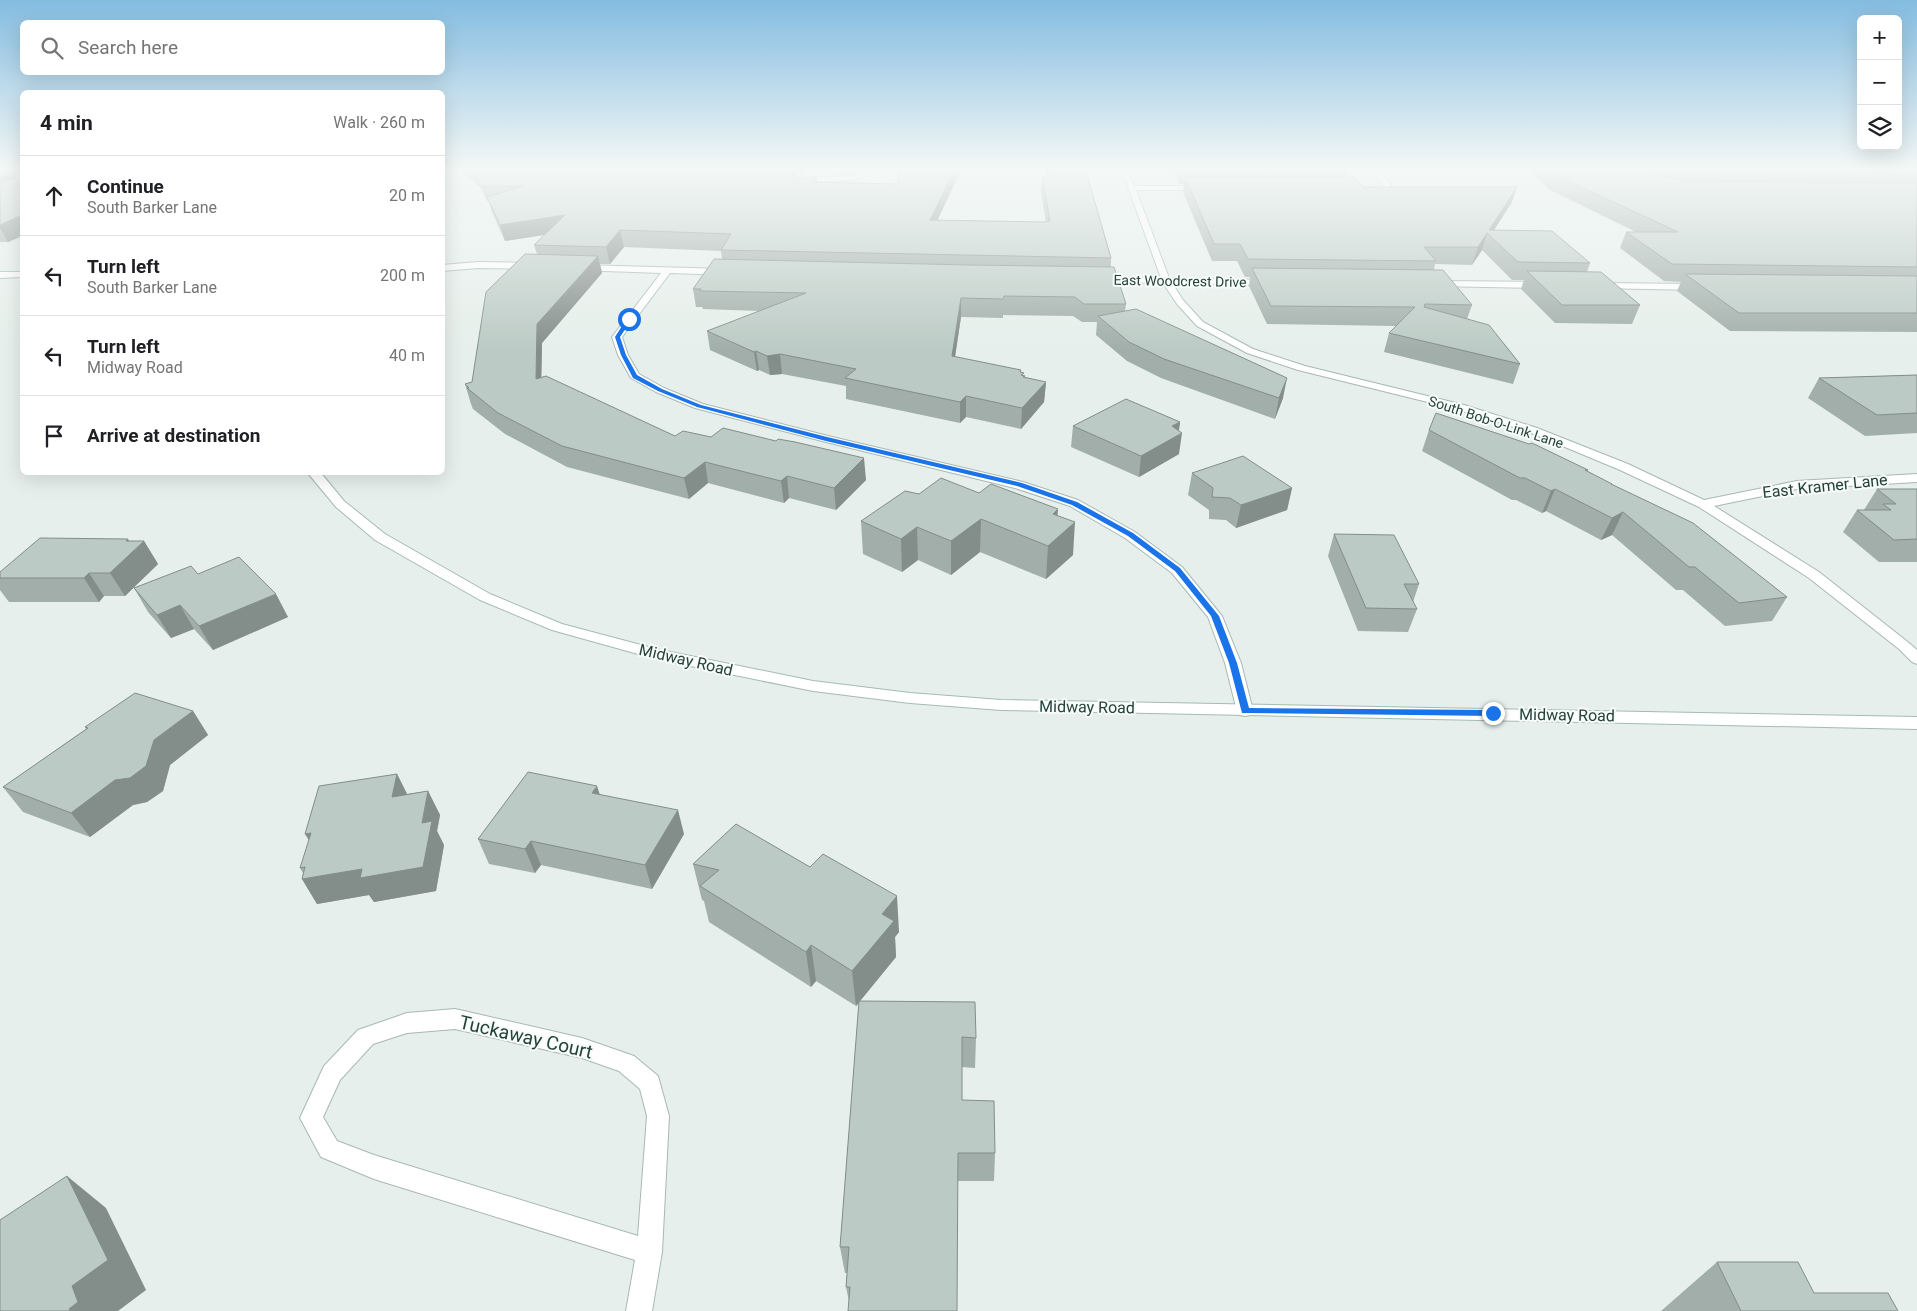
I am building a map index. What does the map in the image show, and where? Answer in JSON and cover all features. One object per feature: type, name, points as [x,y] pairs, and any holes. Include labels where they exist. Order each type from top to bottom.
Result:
[{"type":"street","name":"South Bob-O-Link Lane","points":[[1147,229],[1166,281],[1180,302],[1200,324],[1250,351],[1302,368],[1460,407],[1533,430],[1624,467],[1704,504],[1814,575],[1904,646],[1917,659]]},
{"type":"street","points":[[445,268],[478,265],[538,266]]},
{"type":"street","points":[[568,267],[735,272]]},
{"type":"street","points":[[667,271],[617,337],[623,355],[635,376],[660,390],[699,406],[826,439],[1019,485],[1074,503],[1130,535],[1177,570],[1215,616],[1233,663],[1245,710]]},
{"type":"street","points":[[2,274],[20,275]]},
{"type":"street","name":"East Woodcrest Drive","points":[[1088,280],[1273,282]]},
{"type":"street","points":[[1427,284],[1554,285]]},
{"type":"street","points":[[1593,286],[1711,287]]},
{"type":"street","name":"Midway Road","points":[[316,475],[340,504],[380,537],[485,597],[557,627],[656,654],[814,686],[910,698],[1001,705],[1493,713],[1917,723]]},
{"type":"street","name":"East Kramer Lane","points":[[1704,504],[1797,485],[1917,478]]},
{"type":"street","name":"Tuckaway Court","points":[[638,1311],[649,1252],[658,1116],[650,1083],[626,1064],[582,1048],[455,1019],[407,1023],[366,1037],[332,1074],[311,1118],[329,1149],[374,1167],[649,1252]]},
{"type":"building","points":[[550,229],[1103,229],[1111,258],[721,250],[731,234],[620,230],[606,247],[534,245]]},
{"type":"building","points":[[1208,229],[1552,231],[1590,263],[1518,262],[1487,233],[1478,247],[1424,247],[1436,261],[1248,259],[1240,244],[1214,244]]},
{"type":"building","points":[[1672,229],[1917,229],[1917,267],[1672,264],[1626,232],[1678,232]]},
{"type":"building","points":[[525,254],[598,256],[537,324],[536,379],[546,376],[675,436],[683,431],[711,437],[723,428],[776,441],[778,439],[795,442],[864,458],[834,488],[787,476],[781,481],[705,462],[684,478],[562,446],[498,413],[467,388],[469,388],[465,384],[472,382],[486,292]]},
{"type":"building","points":[[714,259],[1114,267],[1126,304],[1084,304],[1075,297],[1004,296],[1003,299],[961,298],[952,356],[1021,370],[1020,372],[1024,373],[1021,375],[1025,376],[1023,377],[1046,382],[1022,408],[966,396],[960,402],[845,378],[856,369],[780,354],[767,356],[707,331],[806,293],[700,291],[701,289],[693,289]]},
{"type":"building","points":[[1252,268],[1443,270],[1472,305],[1425,304],[1424,307],[1489,325],[1520,364],[1389,333],[1415,307],[1271,306]]},
{"type":"building","points":[[1527,271],[1601,272],[1640,305],[1562,305]]},
{"type":"building","points":[[1685,274],[1917,276],[1917,313],[1739,313]]},
{"type":"building","points":[[1136,309],[1287,378],[1279,398],[1164,359],[1129,342],[1098,316]]},
{"type":"building","points":[[1917,375],[1917,413],[1877,415],[1819,378]]},
{"type":"building","points":[[1126,399],[1180,422],[1172,426],[1182,433],[1141,456],[1073,426]]},
{"type":"building","points":[[1436,413],[1529,444],[1532,443],[1588,470],[1585,470],[1611,484],[1693,523],[1787,597],[1739,603],[1695,567],[1689,567],[1623,512],[1612,518],[1555,489],[1551,491],[1525,478],[1520,478],[1429,430]]},
{"type":"building","points":[[1243,456],[1292,488],[1241,505],[1230,498],[1212,497],[1213,488],[1192,473]]},
{"type":"building","points":[[941,478],[979,493],[991,484],[1058,509],[1053,514],[1075,522],[1048,546],[981,519],[951,541],[917,527],[901,539],[861,521],[905,491],[919,494]]},
{"type":"building","points":[[1877,489],[1917,489],[1917,539],[1894,540],[1857,510],[1891,510],[1883,504],[1896,504]]},
{"type":"building","points":[[1334,534],[1394,535],[1419,584],[1404,584],[1417,609],[1366,608]]},
{"type":"building","points":[[40,538],[128,539],[126,541],[144,541],[110,573],[89,573],[84,578],[0,578],[0,572]]},
{"type":"building","points":[[239,557],[276,594],[199,626],[180,605],[157,615],[134,588],[191,566],[198,574]]},
{"type":"building","points":[[135,693],[193,711],[154,740],[146,766],[130,778],[115,780],[71,813],[3,787],[88,728],[85,727]]},
{"type":"building","points":[[528,772],[597,786],[592,793],[678,810],[645,865],[531,841],[525,849],[478,839]]},
{"type":"building","points":[[397,774],[392,797],[428,791],[422,823],[432,821],[423,867],[360,878],[362,869],[302,879],[305,867],[300,868],[311,833],[305,834],[319,786]]},
{"type":"building","points":[[736,824],[810,867],[823,854],[897,896],[882,914],[894,921],[852,971],[811,945],[806,952],[700,886],[719,870],[693,864]]},
{"type":"building","points":[[859,1001],[975,1002],[976,1038],[962,1037],[962,1100],[994,1101],[995,1153],[958,1153],[957,1311],[848,1311],[850,1287],[846,1287],[849,1247],[840,1247]]},
{"type":"building","points":[[67,1176],[108,1260],[72,1286],[78,1302],[69,1309],[70,1311],[0,1311],[0,1220]]},
{"type":"building","points":[[1717,1262],[1798,1262],[1814,1293],[1888,1293],[1898,1311],[1741,1311]]},
{"type":"route","points":[[629,319],[617,337],[623,355],[635,376],[660,390],[699,406],[826,439],[1019,485],[1074,503],[1130,535],[1177,570],[1215,616],[1233,663],[1245,710],[1493,713]]}]
